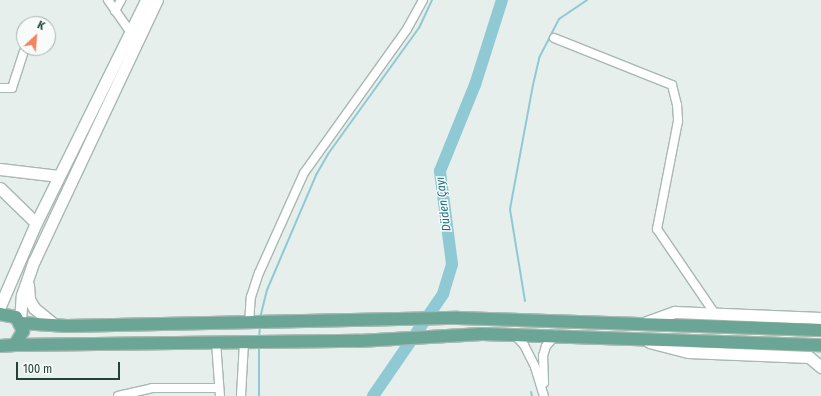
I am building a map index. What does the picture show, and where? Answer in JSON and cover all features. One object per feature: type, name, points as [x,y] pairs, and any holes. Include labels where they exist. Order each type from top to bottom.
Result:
[{"type":"main road","points":[[0,306],[36,223],[146,0]]},
{"type":"main road","points":[[4,346],[22,337],[21,322],[28,278],[157,0]]},
{"type":"main road","points":[[0,169],[59,176]]},
{"type":"main road","points":[[0,188],[36,223]]},
{"type":"main road","points":[[0,286],[18,264]]},
{"type":"main road","points":[[28,278],[29,299],[34,308],[55,325]]},
{"type":"main road","points":[[644,323],[675,312],[821,318]]},
{"type":"main road","points":[[0,314],[12,314],[21,322],[55,325],[249,323],[360,319],[458,318],[821,330]]},
{"type":"main road","points":[[4,346],[359,341],[453,336],[515,335],[557,335],[821,345]]},
{"type":"main road","points":[[639,338],[688,352],[809,357],[821,367]]},
{"type":"street","points":[[108,0],[130,31]]},
{"type":"street","points":[[115,11],[121,0]]},
{"type":"street","points":[[249,323],[251,297],[259,273],[304,173],[407,29],[422,0]]},
{"type":"street","points":[[554,38],[672,85],[678,121],[657,229],[715,314]]},
{"type":"street","points":[[0,88],[12,88],[23,56]]},
{"type":"street","points":[[515,335],[524,345],[535,367],[544,396]]},
{"type":"street","points":[[544,396],[543,356],[546,346],[557,335]]},
{"type":"street","points":[[118,396],[152,388],[220,392],[216,342]]},
{"type":"street","points":[[241,396],[244,342]]},
{"type":"waterway","points":[[260,318],[267,290],[316,175],[328,154],[419,28],[432,0]]},
{"type":"waterway","name":"Düden Çayı","points":[[373,396],[443,294],[452,264],[440,171],[475,85],[502,0]]},
{"type":"waterway","points":[[525,301],[510,209],[533,85],[539,58],[559,19],[587,0]]},
{"type":"waterway","points":[[259,338],[260,327]]},
{"type":"waterway","points":[[259,347],[259,396]]},
{"type":"waterway","points":[[531,392],[532,396]]}]
